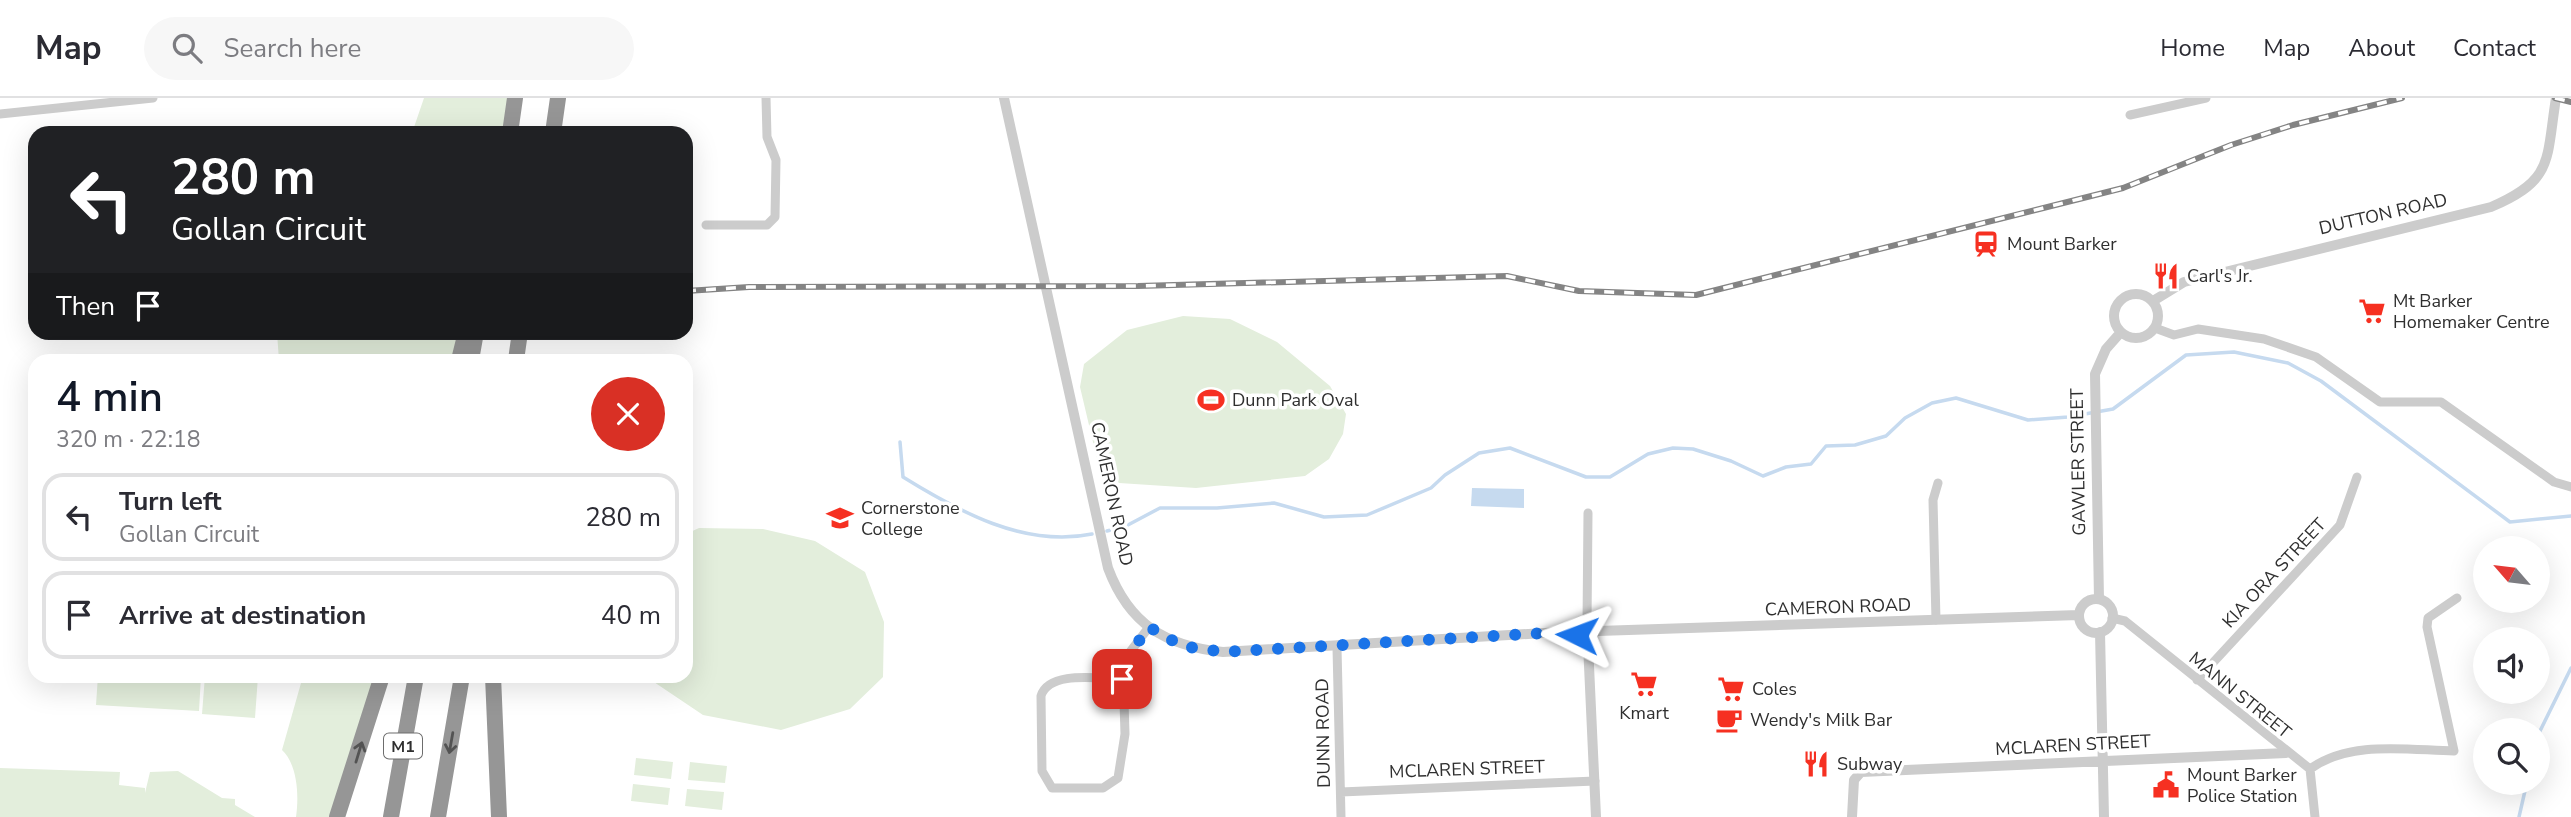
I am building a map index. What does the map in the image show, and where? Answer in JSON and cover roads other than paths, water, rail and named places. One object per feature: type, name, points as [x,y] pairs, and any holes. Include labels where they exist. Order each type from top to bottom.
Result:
[{"type":"highway","points":[[511,126],[515,98]]},
{"type":"highway","points":[[553,126],[558,98]]},
{"type":"highway","points":[[337,817],[380,683]]},
{"type":"highway","name":"M1","points":[[391,817],[415,683]]},
{"type":"highway","name":"M1","points":[[438,817],[461,683]]},
{"type":"highway","points":[[493,683],[499,817]]},
{"type":"street","points":[[0,114],[153,98]]},
{"type":"street","points":[[706,225],[767,225],[775,217],[776,160],[766,137],[766,98]]},
{"type":"street","name":"CAMERON ROAD","points":[[1004,98],[1101,532],[1117,591],[1149,627],[1175,643],[1200,650],[1223,652],[1337,648],[1577,631]]},
{"type":"street","points":[[2130,115],[2206,98]]},
{"type":"street","name":"DUTTON ROAD","points":[[2152,301],[2184,282],[2491,207],[2523,193],[2539,178],[2545,162],[2556,98]]},
{"type":"street","points":[[2138,294],[2152,301],[2158,316],[2155,328],[2138,338],[2121,332],[2114,318],[2122,299],[2138,294]]},
{"type":"street","points":[[2155,328],[2174,335],[2198,330],[2264,340],[2316,357],[2380,402],[2441,402],[2554,482],[2571,487]]},
{"type":"street","name":"GAWLER STREET","points":[[2099,599],[2095,374],[2100,359],[2121,332]]},
{"type":"street","name":"KIA ORA STREET","points":[[2197,680],[2340,525],[2357,477]]},
{"type":"street","points":[[1936,620],[1933,500],[1938,484]]},
{"type":"street","points":[[1588,513],[1587,622],[1577,631],[1579,639],[1588,644]]},
{"type":"street","points":[[2315,817],[2309,769],[2324,759],[2368,750],[2454,751],[2427,627],[2428,618],[2457,598]]},
{"type":"street","points":[[2099,599],[2108,605],[2112,618],[2109,625],[2100,632],[2086,630],[2079,615],[2088,600],[2099,599]]},
{"type":"street","name":"CAMERON ROAD","points":[[1598,631],[2079,615]]},
{"type":"street","name":"MANN STREET","points":[[2112,618],[2125,621],[2309,769]]},
{"type":"street","points":[[1587,622],[1594,624],[1598,631],[1595,641],[1588,644]]},
{"type":"street","points":[[1122,679],[1055,680],[1044,687],[1041,696],[1042,771],[1052,788],[1103,789],[1118,778],[1125,734],[1122,679],[1126,659],[1149,627]]},
{"type":"street","points":[[2100,632],[2104,817]]},
{"type":"street","points":[[1588,644],[1596,817]]},
{"type":"street","name":"DUNN ROAD","points":[[1337,648],[1341,817]]},
{"type":"street","name":"MCLAREN STREET","points":[[1853,817],[1854,780],[1861,772],[2286,753]]},
{"type":"street","name":"MCLAREN STREET","points":[[1340,792],[1595,781]]},
{"type":"water","points":[[1472,488],[1524,489],[1524,508],[1471,506]]},
{"type":"waterway","points":[[1107,531],[1126,526],[1160,508],[1217,508],[1274,503],[1324,517],[1367,515],[1431,488],[1445,475],[1479,453],[1510,448],[1586,477],[1610,477],[1648,454],[1673,448],[1693,449],[1731,461],[1763,476],[1786,467],[1811,464],[1826,446],[1855,445],[1886,436],[1905,418],[1932,403],[1956,398],[2028,420],[2068,417],[2113,409],[2186,355],[2234,352],[2288,363],[2321,381],[2510,522],[2571,516]]},
{"type":"waterway","points":[[900,442],[903,477],[969,514],[993,524],[1042,536],[1092,534]]},
{"type":"waterway","points":[[2546,718],[2571,668]]},
{"type":"waterway","points":[[2519,817],[2524,795]]},
{"type":"railway","points":[[693,291],[749,287],[1138,286],[1507,276],[1579,291],[1696,295],[2123,188],[2231,145],[2293,125],[2402,98]]},
{"type":"railway","points":[[2555,98],[2571,102]]},
{"type":"place","name":"Mount Barker","points":[[1986,244]]},
{"type":"place","name":"Carl's Jr.","points":[[2166,276]]},
{"type":"place","name":"Mt Barker Homemaker Centre","points":[[2372,311]]},
{"type":"place","name":"Dunn Park Oval","points":[[1211,400]]},
{"type":"place","name":"Cornerstone College","points":[[840,518]]},
{"type":"place","name":"Kmart","points":[[1644,684]]},
{"type":"place","name":"Coles","points":[[1731,689]]},
{"type":"place","name":"Wendy's Milk Bar","points":[[1729,720]]},
{"type":"place","name":"Subway","points":[[1816,764]]},
{"type":"place","name":"Mount Barker Police Station","points":[[2166,785]]}]
